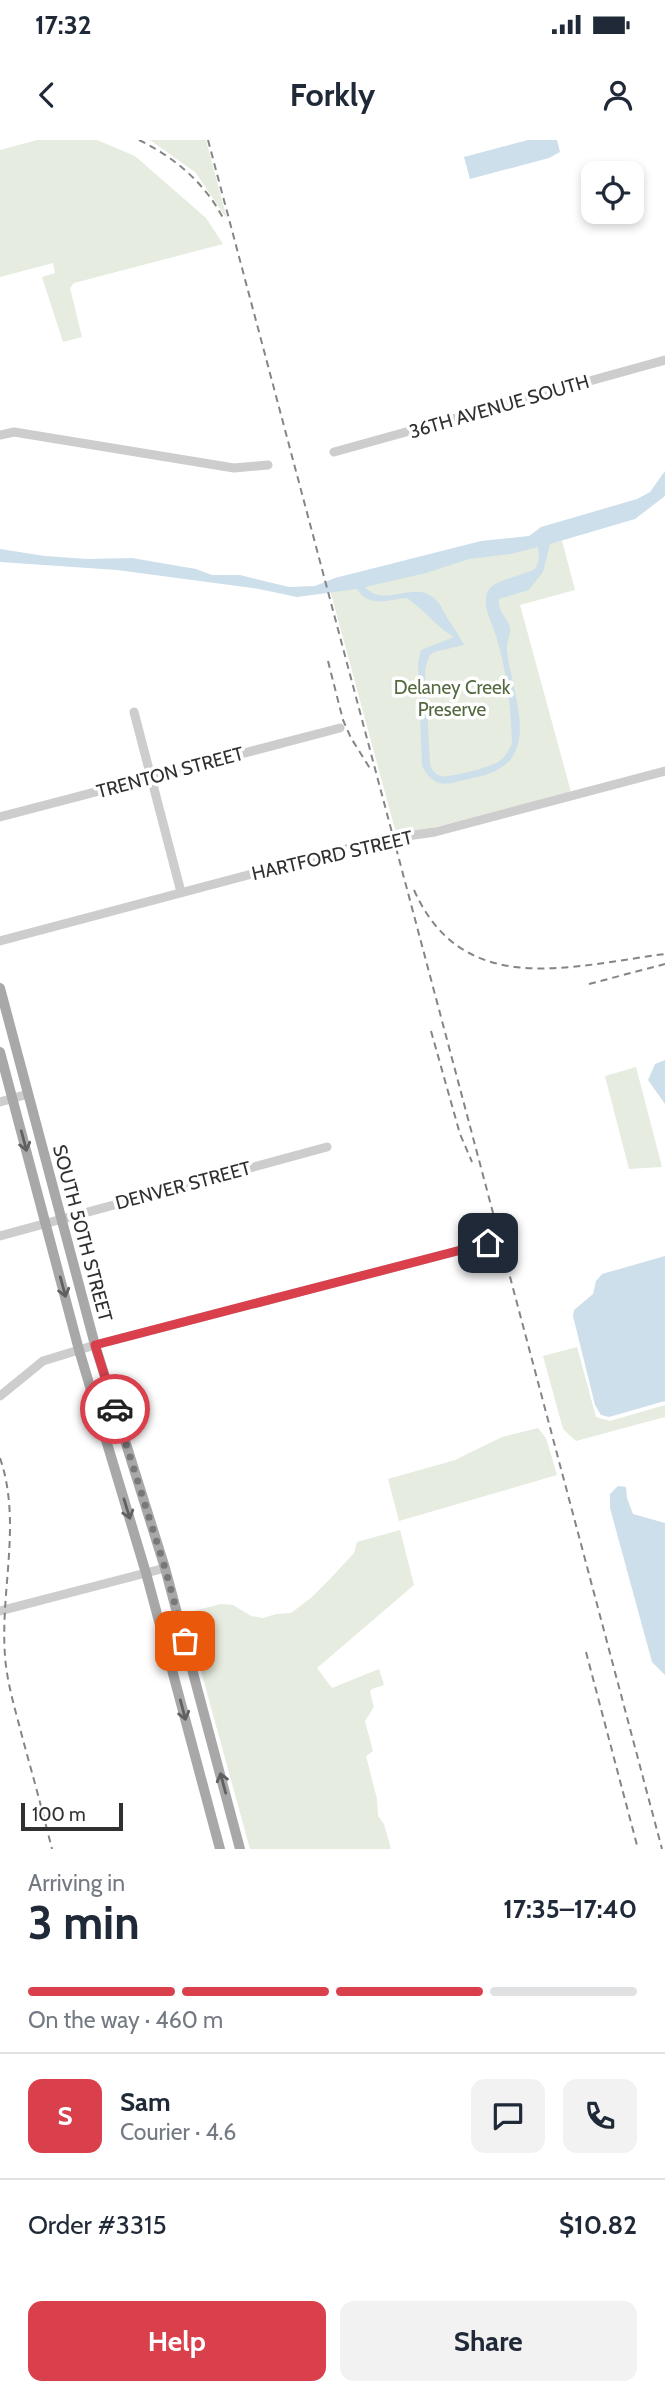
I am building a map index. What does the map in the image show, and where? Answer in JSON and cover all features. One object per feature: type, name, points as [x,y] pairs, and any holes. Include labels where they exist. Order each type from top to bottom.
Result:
[{"type":"main road","name":"SOUTH 50TH STREET","points":[[0,988],[95,1345],[165,1568],[240,1849]]},
{"type":"main road","name":"SOUTH 50TH STREET","points":[[0,1052],[79,1350],[146,1573],[220,1849]]},
{"type":"street","name":"36TH AVENUE SOUTH","points":[[334,452],[665,360]]},
{"type":"street","points":[[0,435],[13,432],[234,468],[268,465]]},
{"type":"street","points":[[134,712],[181,892]]},
{"type":"street","name":"TRENTON STREET","points":[[0,817],[340,728]]},
{"type":"street","name":"HARTFORD STREET","points":[[0,941],[380,840],[435,832],[665,771]]},
{"type":"street","points":[[0,1102],[28,1094]]},
{"type":"street","name":"DENVER STREET","points":[[0,1236],[327,1147]]},
{"type":"street","points":[[0,1396],[43,1361],[95,1345],[488,1243]]},
{"type":"street","points":[[0,1611],[165,1568]]},
{"type":"green space","points":[[37,140],[97,140],[135,156],[206,218],[223,244],[74,283],[70,288],[82,337],[63,342],[42,277],[55,273],[53,263],[0,277],[0,150]]},
{"type":"green space","points":[[150,140],[206,140],[227,219],[195,172]]},
{"type":"green space","name":"Delaney Creek Preserve","points":[[559,529],[575,590],[520,605],[571,792],[397,837],[330,590]]},
{"type":"green space","points":[[636,1067],[662,1167],[629,1169],[605,1076]]},
{"type":"green space","points":[[577,1347],[596,1417],[610,1421],[665,1405],[665,1417],[576,1441],[563,1429],[543,1356]]},
{"type":"green space","points":[[538,1428],[546,1438],[557,1475],[399,1521],[388,1479],[455,1460],[502,1437]]},
{"type":"green space","points":[[400,1530],[414,1585],[317,1668],[332,1688],[379,1669],[384,1685],[370,1692],[374,1707],[365,1721],[373,1751],[366,1756],[377,1799],[378,1816],[384,1824],[391,1849],[250,1849],[185,1613],[221,1604],[233,1605],[251,1616],[263,1618],[291,1613],[329,1580],[354,1553],[357,1542]]},
{"type":"water","points":[[528,140],[557,140],[560,152],[549,158],[470,179],[464,157]]},
{"type":"water","points":[[665,471],[665,496],[635,519],[550,544],[543,572],[529,590],[499,599],[510,628],[507,649],[519,712],[518,743],[513,756],[497,770],[445,784],[428,776],[422,766],[418,663],[421,650],[454,637],[407,598],[373,601],[357,589],[297,597],[259,589],[117,570],[0,562],[0,549],[87,559],[132,558],[196,569],[212,575],[240,575],[289,587],[315,586],[335,578],[481,541],[529,536],[541,527],[637,499],[650,492]],"holes":[[[538,547],[536,568],[496,583],[486,596],[487,610],[498,641],[504,670],[512,744],[503,758],[494,764],[461,774],[439,775],[430,764],[425,670],[429,656],[434,652],[464,645],[440,604],[427,594],[409,592],[381,595],[365,587],[426,573],[469,559],[511,554]]]},
{"type":"water","points":[[665,1060],[665,1104],[648,1080],[655,1064]]},
{"type":"water","points":[[665,1256],[665,1401],[609,1417],[601,1415],[595,1405],[573,1316],[574,1310],[593,1294],[596,1281],[602,1274]]},
{"type":"water","points":[[618,1486],[626,1487],[633,1514],[665,1523],[665,1675],[652,1662],[610,1508],[610,1494]]},
{"type":"railway","points":[[139,140],[164,154],[198,182],[223,218]]},
{"type":"railway","points":[[208,140],[662,1849]]},
{"type":"railway","points":[[328,661],[343,720],[371,770]]},
{"type":"railway","points":[[414,890],[435,925],[461,948],[490,962],[523,968],[557,968],[665,954]]},
{"type":"railway","points":[[589,984],[665,964]]},
{"type":"railway","points":[[431,1031],[460,1134],[472,1162]]},
{"type":"railway","points":[[0,1458],[6,1482],[10,1531],[4,1631],[6,1666],[52,1849]]},
{"type":"railway","points":[[586,1652],[638,1849]]},
{"type":"way so far","points":[[115,1409],[185,1641]]},
{"type":"route","points":[[115,1409],[95,1345],[488,1243]]}]
